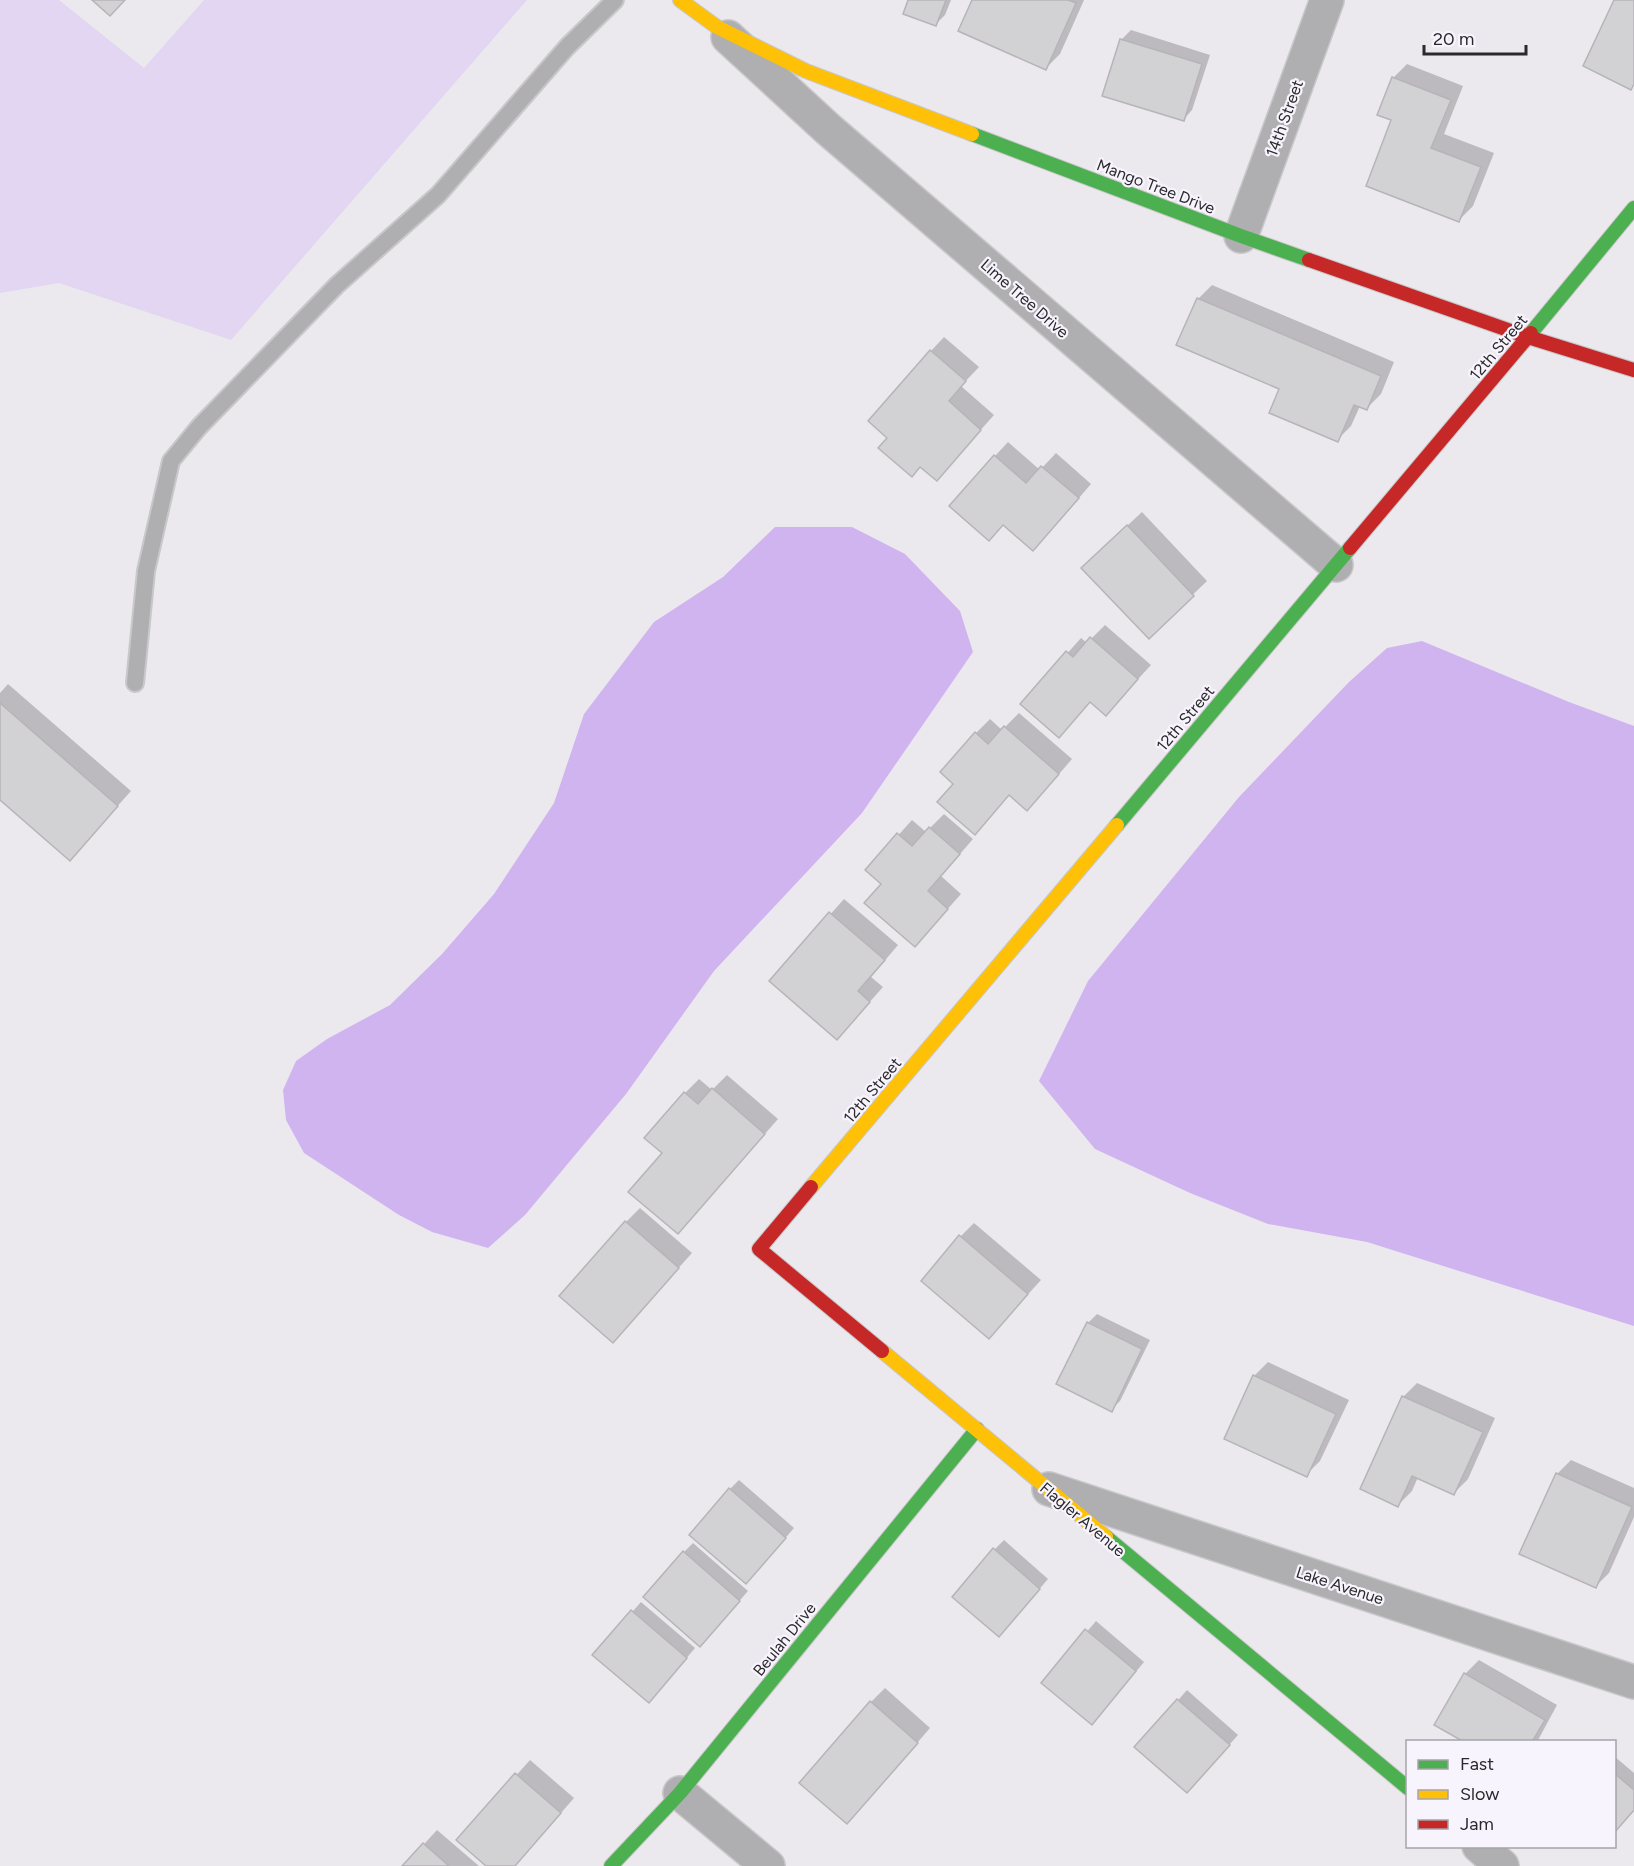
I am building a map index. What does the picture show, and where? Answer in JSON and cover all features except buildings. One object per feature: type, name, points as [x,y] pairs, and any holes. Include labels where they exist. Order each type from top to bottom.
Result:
[{"type":"street","name":"Mango Tree Drive","points":[[680,0],[717,27],[806,71],[1241,236],[1528,337],[1634,370]]},
{"type":"street","name":"14th Street","points":[[1241,236],[1327,0]]},
{"type":"street","name":"Lime Tree Drive","points":[[717,27],[828,129],[1336,565]]},
{"type":"street","name":"12th Street","points":[[759,1249],[1528,337],[1634,208]]},
{"type":"street","name":"Flagler Avenue","points":[[759,1249],[1406,1787]]},
{"type":"street","name":"Beulah Drive","points":[[611,1866],[680,1793],[977,1429]]},
{"type":"street","name":"Lake Avenue","points":[[1045,1488],[1634,1682]]},
{"type":"street","points":[[680,1793],[768,1866]]},
{"type":"street","points":[[1481,1848],[1502,1866]]},
{"type":"lane","points":[[135,683],[146,571],[171,461],[199,427],[337,285],[438,195],[567,47],[615,0]]},
{"type":"shaded area","points":[[0,0],[59,0],[144,68],[204,0],[527,0],[231,340],[59,283],[0,293]]},
{"type":"shaded area","points":[[775,527],[852,527],[905,554],[960,611],[973,652],[862,813],[714,971],[626,1094],[525,1215],[488,1248],[432,1232],[399,1215],[304,1153],[286,1120],[283,1090],[296,1061],[327,1039],[390,1005],[442,954],[494,894],[554,803],[584,714],[654,622],[723,577]]},
{"type":"shaded area","points":[[1422,641],[1569,702],[1634,726],[1634,1326],[1367,1242],[1268,1224],[1190,1193],[1095,1149],[1039,1081],[1088,981],[1239,797],[1349,682],[1387,648]]},
{"type":"traffic: fast","points":[[972,134],[1309,260]]},
{"type":"traffic: fast","points":[[1531,333],[1634,208]]},
{"type":"traffic: fast","points":[[1117,825],[1350,548]]},
{"type":"traffic: fast","points":[[611,1866],[680,1793],[977,1429]]},
{"type":"traffic: fast","points":[[1106,1537],[1406,1786]]},
{"type":"traffic: slow","points":[[680,0],[717,27],[806,71],[972,134]]},
{"type":"traffic: slow","points":[[811,1187],[1117,825]]},
{"type":"traffic: slow","points":[[882,1351],[1106,1537]]},
{"type":"traffic: jam","points":[[1309,260],[1528,337],[1634,370]]},
{"type":"traffic: jam","points":[[1350,548],[1531,333]]},
{"type":"traffic: jam","points":[[811,1187],[759,1249],[882,1351]]}]
